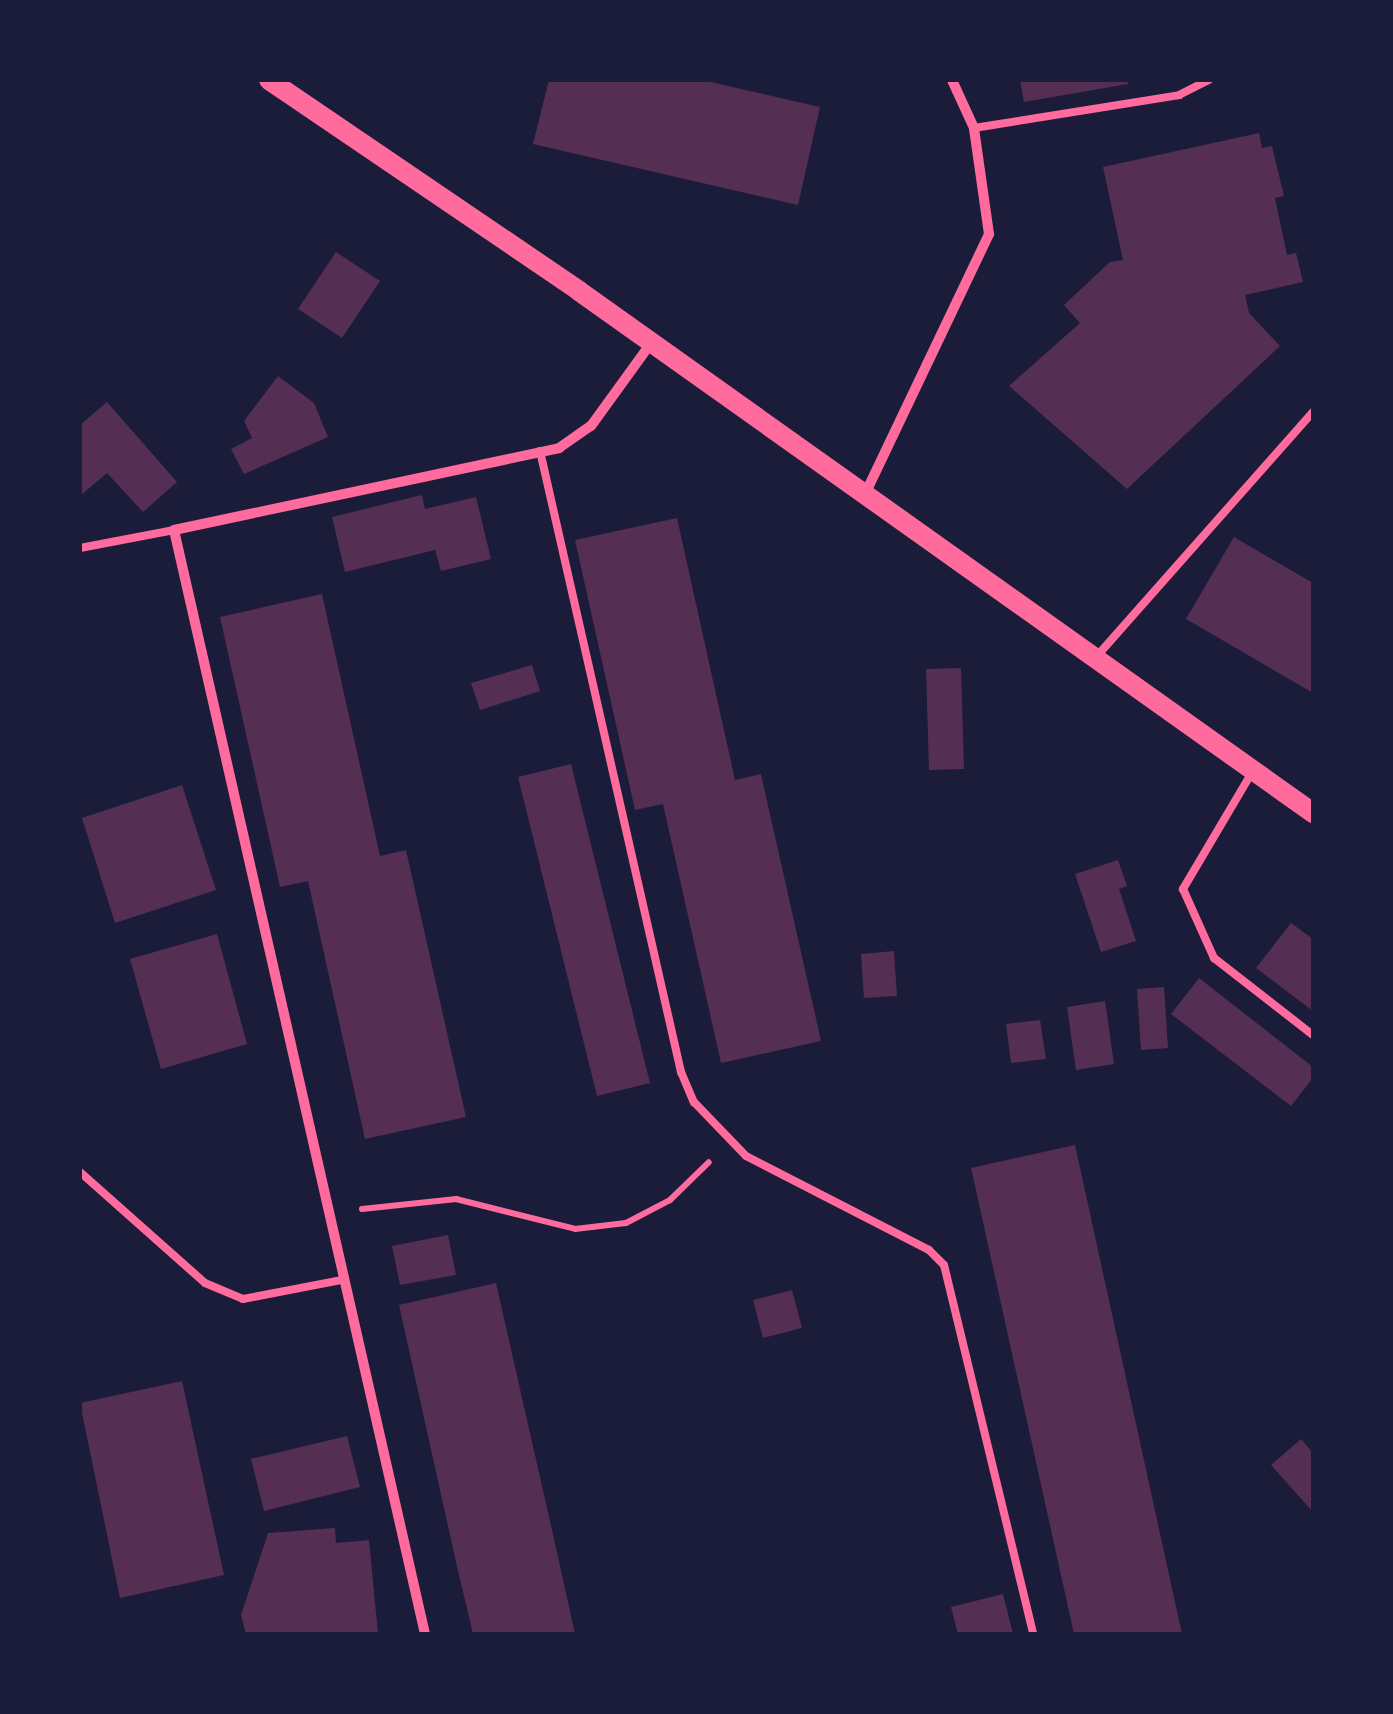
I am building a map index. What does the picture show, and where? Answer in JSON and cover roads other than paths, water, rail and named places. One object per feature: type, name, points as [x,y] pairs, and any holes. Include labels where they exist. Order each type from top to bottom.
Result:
[{"type":"main road","points":[[269,80],[866,492],[1313,813]]},
{"type":"street","points":[[866,492],[989,234],[974,128],[952,80]]},
{"type":"street","points":[[425,1634],[174,530],[559,448],[590,426],[651,342]]},
{"type":"lane","points":[[974,128],[1180,94],[1209,80]]},
{"type":"lane","points":[[1097,656],[1313,412]]},
{"type":"lane","points":[[540,451],[681,1072],[694,1102],[729,1142],[929,1250],[944,1265],[1033,1634]]},
{"type":"lane","points":[[80,548],[174,530]]},
{"type":"lane","points":[[1253,770],[1183,889],[1214,958],[1313,1035]]},
{"type":"lane","points":[[80,1172],[205,1283],[244,1299],[342,1280]]}]
